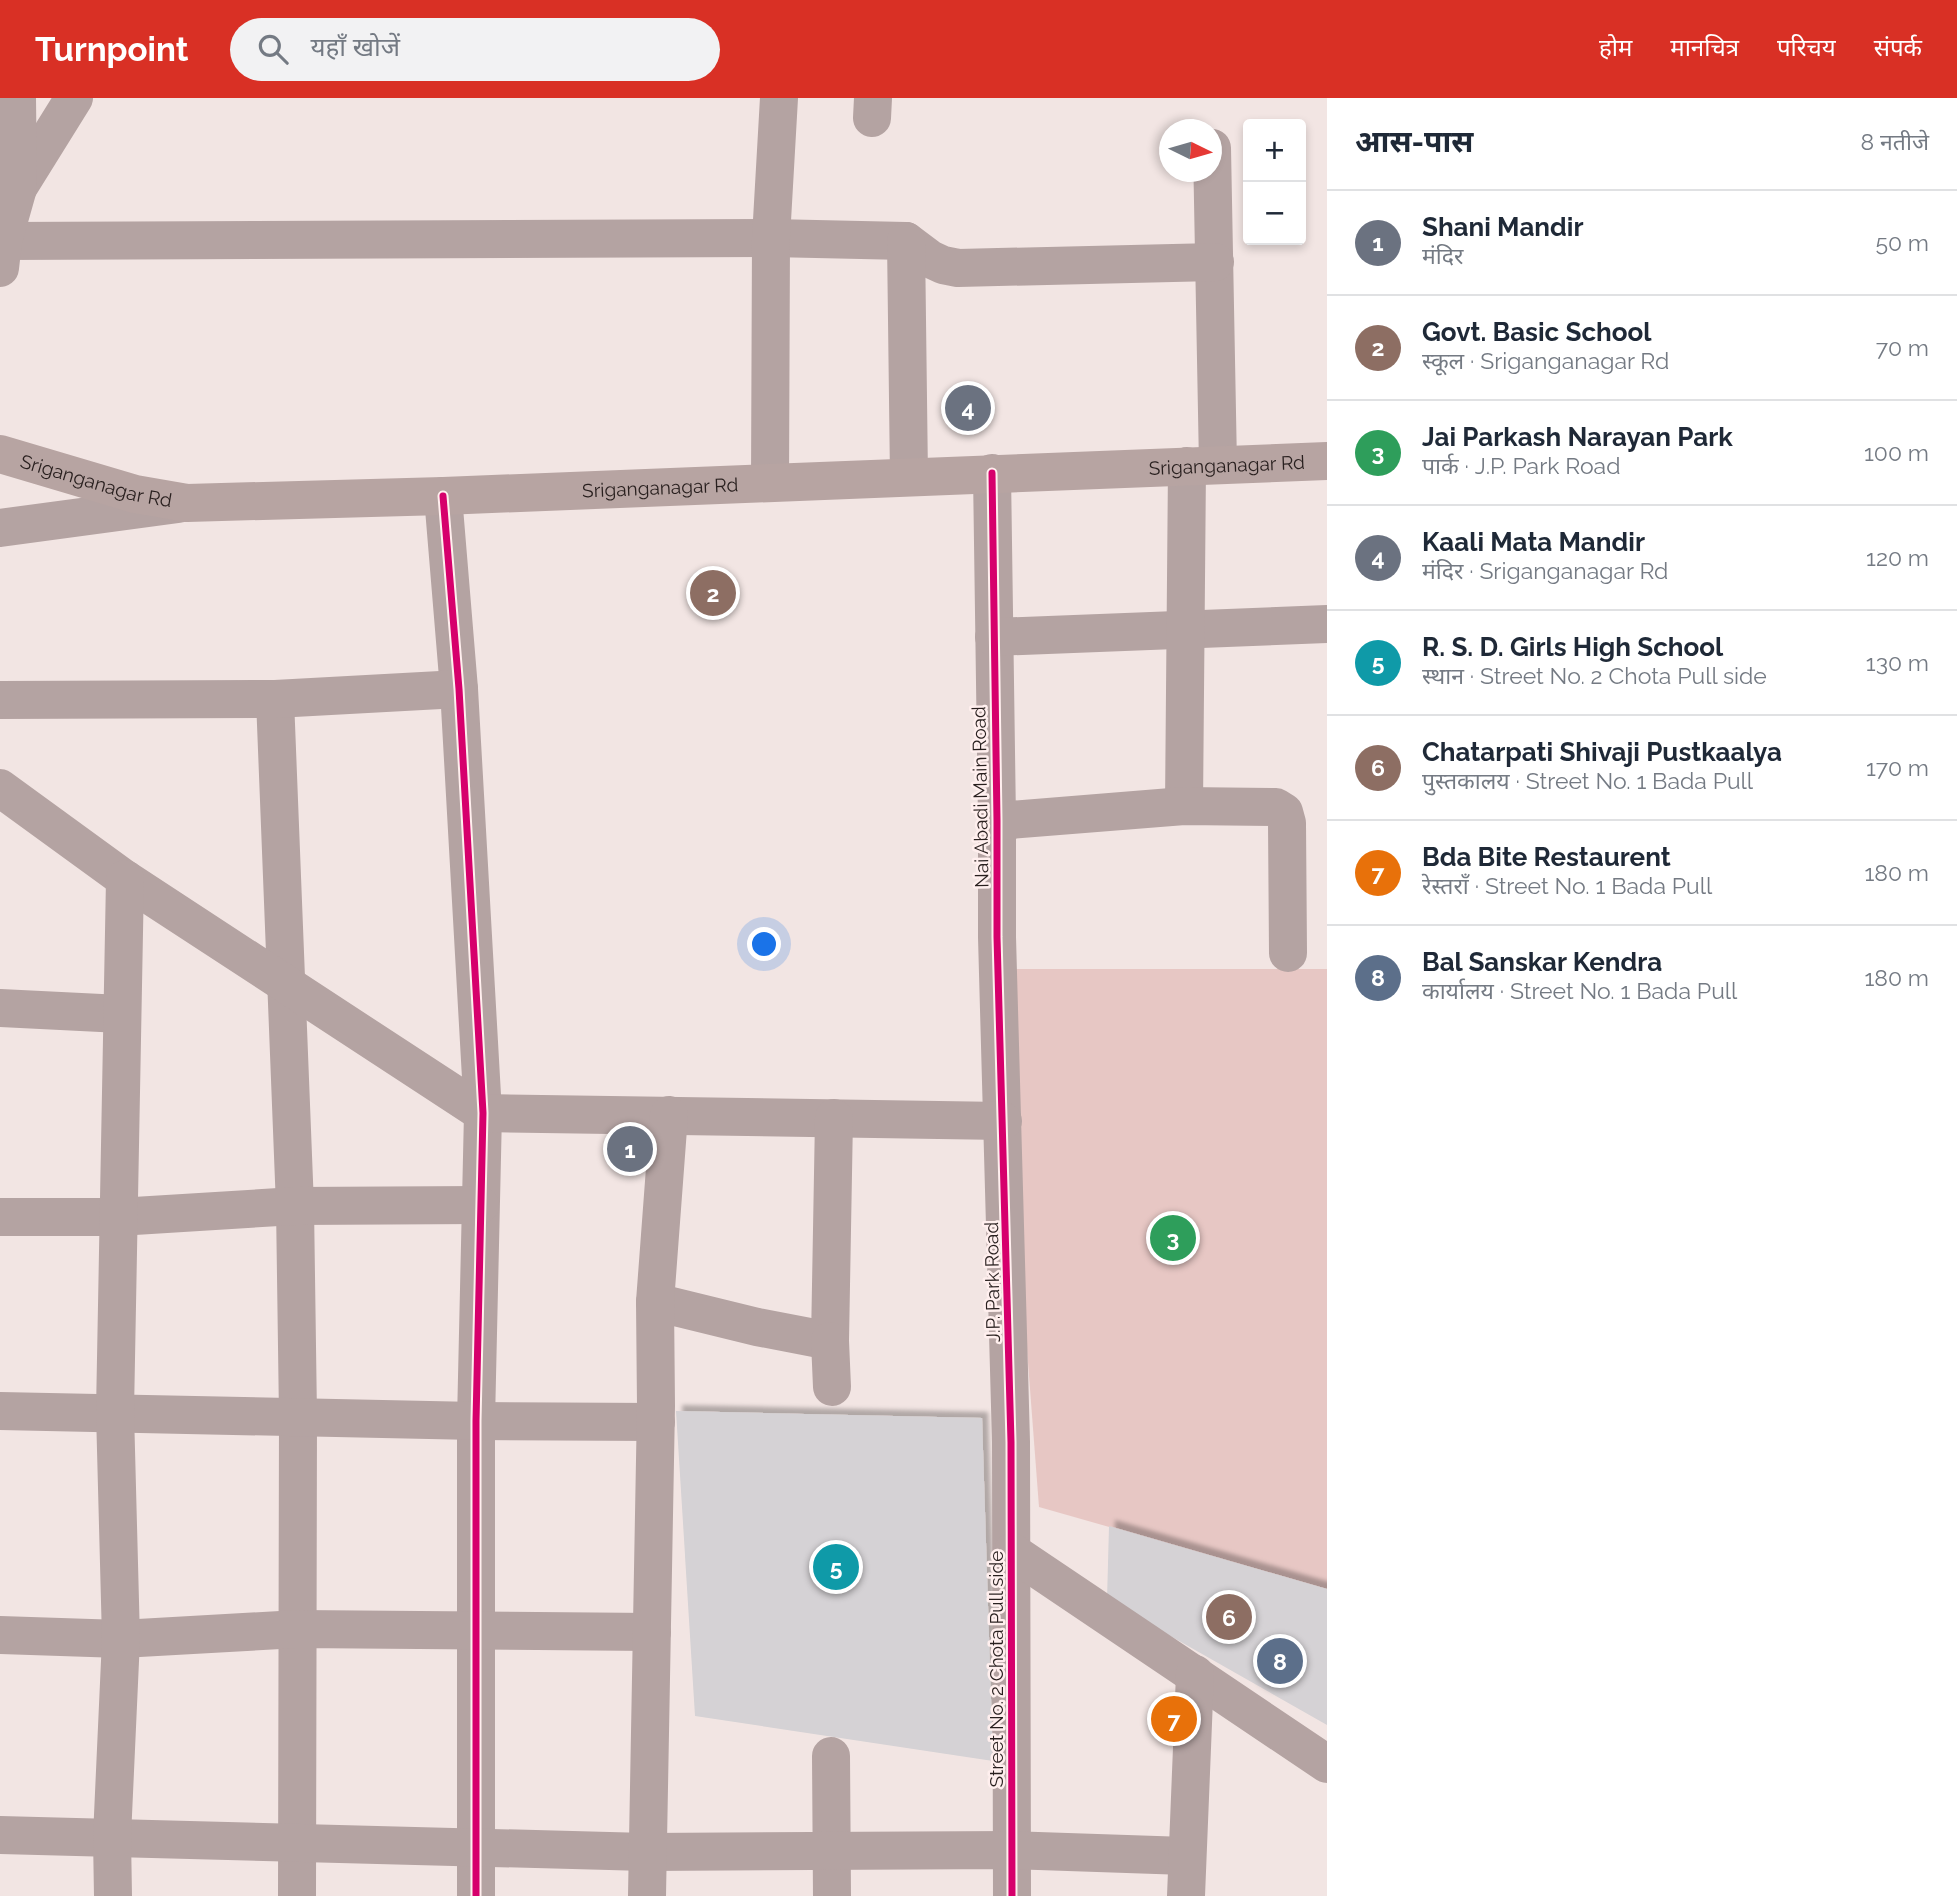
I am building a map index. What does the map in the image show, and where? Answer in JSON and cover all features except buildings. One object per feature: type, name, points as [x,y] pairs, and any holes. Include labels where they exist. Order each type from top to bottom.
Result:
[{"type":"main road","name":"Sriganganagar Rd","points":[[0,454],[135,494],[187,503],[1327,461]]},
{"type":"street","points":[[17,98],[18,188],[1,254],[771,237],[906,241],[943,265],[958,268],[1215,262]]},
{"type":"street","points":[[18,188],[74,98]]},
{"type":"street","points":[[770,483],[771,237],[779,98]]},
{"type":"street","points":[[1184,806],[1185,631],[1203,466],[1215,262],[1213,182]]},
{"type":"street","points":[[906,241],[909,477]]},
{"type":"street","name":"Nai Abadi Main Road","points":[[992,473],[996,937],[1003,1121]]},
{"type":"street","points":[[443,495],[459,689],[483,1113],[474,1630],[477,1896]]},
{"type":"street","points":[[0,528],[187,503]]},
{"type":"street","points":[[994,637],[1327,624]]},
{"type":"street","points":[[0,699],[275,699],[459,689]]},
{"type":"street","points":[[275,699],[295,1206],[298,1416],[297,1896]]},
{"type":"street","points":[[0,788],[125,879],[483,1113],[1003,1121]]},
{"type":"street","points":[[997,821],[1184,806],[1276,807],[1284,812],[1287,823],[1288,953]]},
{"type":"street","points":[[113,1896],[112,1837],[121,1639],[115,1412],[125,879]]},
{"type":"street","points":[[0,1008],[121,1014]]},
{"type":"street","points":[[647,1896],[656,1422],[655,1302],[669,1115]]},
{"type":"street","points":[[832,1387],[834,1118]]},
{"type":"street","name":"J.P. Park Road","points":[[1003,1121],[1012,1442]]},
{"type":"street","points":[[0,1217],[118,1217],[295,1206],[480,1205]]},
{"type":"street","points":[[655,1302],[757,1327],[831,1341]]},
{"type":"street","points":[[0,1411],[656,1422]]},
{"type":"street","name":"Street No. 2 Chota Pull side","points":[[1012,1442],[1012,1896]]},
{"type":"street","points":[[1012,1552],[1327,1764]]},
{"type":"street","points":[[0,1635],[121,1639],[298,1629],[652,1632]]},
{"type":"street","points":[[1186,1896],[1195,1674]]},
{"type":"street","points":[[831,1756],[832,1896]]},
{"type":"street","points":[[0,1835],[646,1853],[1012,1850],[1186,1856]]},
{"type":"shaded area","points":[[998,969],[1327,969],[1327,1589],[1039,1507]]},
{"type":"cycle path","points":[[992,473],[997,937],[1011,1442],[1012,1896]]},
{"type":"cycle path","points":[[443,496],[459,689],[483,1113],[476,1421],[476,1896]]},
{"type":"place","name":"Kaali Mata Mandir","points":[[968,408]]},
{"type":"place","name":"Govt. Basic School","points":[[713,593]]},
{"type":"place","name":"Shani Mandir","points":[[630,1149]]},
{"type":"place","name":"Jai Parkash Narayan Park","points":[[1173,1238]]},
{"type":"place","name":"R. S. D. Girls High School","points":[[836,1567]]},
{"type":"place","name":"Chatarpati Shivaji Pustkaalya","points":[[1229,1617]]},
{"type":"place","name":"Bal Sanskar Kendra","points":[[1280,1661]]},
{"type":"place","name":"Bda Bite Restaurent","points":[[1174,1719]]}]
